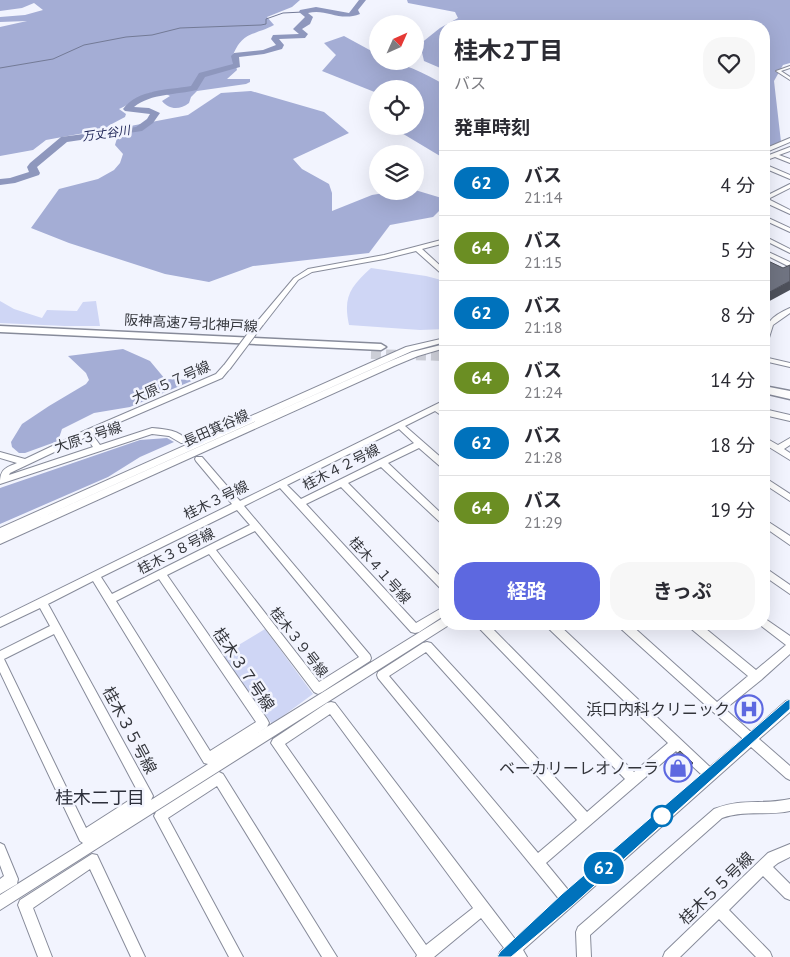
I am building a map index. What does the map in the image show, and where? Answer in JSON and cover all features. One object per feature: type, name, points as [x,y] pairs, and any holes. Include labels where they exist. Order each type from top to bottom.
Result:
[{"type":"highway","name":"阪神高速7号北神戸線","points":[[0,329],[381,347]]},
{"type":"highway","name":"阪神高速7号北神戸線","points":[[0,335],[371,354]]},
{"type":"highway","points":[[770,383],[790,388]]},
{"type":"highway","points":[[770,391],[790,395]]},
{"type":"street","points":[[790,67],[778,71],[790,79]]},
{"type":"street","points":[[770,148],[790,140]]},
{"type":"street","points":[[770,157],[790,148]]},
{"type":"street","points":[[775,155],[790,161]]},
{"type":"street","points":[[770,168],[790,177]]},
{"type":"street","points":[[770,172],[774,170]]},
{"type":"street","points":[[770,196],[790,186]]},
{"type":"street","points":[[782,190],[790,194]]},
{"type":"street","points":[[770,202],[790,212]]},
{"type":"street","points":[[770,221],[790,230]]},
{"type":"street","points":[[770,241],[790,251]]},
{"type":"street","name":"大原５７号線","points":[[87,433],[219,376],[296,279],[310,270],[384,257],[439,242]]},
{"type":"street","points":[[417,248],[439,268]]},
{"type":"street","points":[[770,255],[790,265]]},
{"type":"street","points":[[770,324],[790,310]]},
{"type":"street","name":"長田箕谷線","points":[[0,532],[409,349],[439,342]]},
{"type":"street","name":"長田箕谷線","points":[[0,540],[391,364],[415,354],[439,348]]},
{"type":"street","points":[[770,361],[790,366]]},
{"type":"street","points":[[770,366],[790,371]]},
{"type":"street","name":"桂木３号線","points":[[0,623],[439,407]]},
{"type":"street","points":[[770,414],[790,418]]},
{"type":"street","points":[[400,426],[439,461]]},
{"type":"street","name":"大原３号線","points":[[1,480],[152,431],[169,433],[184,441]]},
{"type":"street","points":[[1,480],[7,471],[87,433],[98,448]]},
{"type":"street","points":[[778,449],[790,441]]},
{"type":"street","name":"桂木４２号線","points":[[282,484],[300,503],[420,444]]},
{"type":"street","points":[[770,444],[790,456]]},
{"type":"street","points":[[0,455],[26,462]]},
{"type":"street","points":[[199,459],[256,526]]},
{"type":"street","points":[[381,462],[439,516]]},
{"type":"street","points":[[342,482],[439,581]]},
{"type":"street","points":[[770,484],[790,498]]},
{"type":"street","name":"桂木４１号線","points":[[300,503],[415,629],[439,614]]},
{"type":"street","name":"桂木３９号線","points":[[210,549],[318,689],[366,658],[256,526]]},
{"type":"street","name":"桂木３８号線","points":[[110,600],[256,526]]},
{"type":"street","points":[[770,526],[790,541]]},
{"type":"street","name":"桂木３７号線","points":[[110,600],[208,759],[263,723],[161,574]]},
{"type":"street","points":[[770,575],[790,590]]},
{"type":"street","points":[[95,576],[110,600]]},
{"type":"street","points":[[0,656],[56,628],[42,602]]},
{"type":"street","points":[[0,903],[270,733],[323,696],[439,626]]},
{"type":"street","points":[[770,627],[790,642]]},
{"type":"street","name":"桂木３５号線","points":[[0,661],[84,836],[147,796],[56,628]]},
{"type":"street","points":[[488,630],[634,780]]},
{"type":"street","points":[[557,630],[709,774]]},
{"type":"street","points":[[630,630],[790,774]]},
{"type":"street","points":[[701,630],[757,677]]},
{"type":"street","points":[[568,900],[382,675],[427,646],[586,820]]},
{"type":"street","points":[[718,708],[790,648]]},
{"type":"street","points":[[482,909],[424,956],[277,743],[331,707],[482,909],[513,954],[568,900],[790,704]]},
{"type":"street","points":[[537,862],[677,743]]},
{"type":"street","points":[[236,957],[160,816],[219,778],[330,957]]},
{"type":"street","points":[[584,957],[583,932],[718,813],[731,807],[745,806],[771,809],[790,805]]},
{"type":"street","points":[[0,850],[12,880],[0,887]]},
{"type":"street","name":"桂木５５号線","points":[[672,956],[773,858],[790,850]]},
{"type":"street","points":[[45,957],[25,905],[92,860],[138,957]]},
{"type":"street","points":[[764,867],[790,893]]},
{"type":"street","points":[[719,909],[766,957]]},
{"type":"shaded area","points":[[0,0],[300,0],[292,7],[267,17],[274,25],[249,35],[237,47],[233,55],[237,70],[227,79],[250,79],[250,82],[197,91],[191,97],[189,103],[178,108],[168,106],[162,101],[170,96],[163,93],[150,93],[119,109],[126,114],[125,117],[106,129],[46,140],[33,150],[0,156],[0,27],[27,21],[0,22],[0,17],[25,15],[43,10],[34,3],[22,8],[0,11]]},
{"type":"shaded area","points":[[407,0],[790,0],[790,63],[783,65],[774,81],[781,142],[770,147],[770,20],[454,20],[458,18],[455,12],[408,3]]},
{"type":"shaded area","points":[[439,29],[439,67],[424,61],[424,41]]},
{"type":"shaded area","points":[[344,36],[369,50],[369,70],[416,70],[439,82],[439,155],[405,135],[424,135],[424,80],[369,80],[369,90],[322,71],[336,55],[324,43]]},
{"type":"shaded area","points":[[251,91],[324,112],[349,133],[293,159],[302,169],[329,184],[332,193],[332,211],[369,196],[369,200],[424,200],[424,193],[439,197],[439,211],[433,217],[390,225],[369,253],[253,266],[209,282],[165,274],[69,243],[31,228],[59,189],[98,179],[114,170],[120,163],[123,154],[115,145],[120,128],[188,115],[221,93]]},
{"type":"shaded area","points":[[371,268],[439,279],[439,329],[420,330],[349,325],[347,315],[348,300],[353,287]]},
{"type":"shaded area","points":[[0,301],[14,309],[42,318],[47,310],[77,311],[83,302],[96,301],[100,326],[0,323]]},
{"type":"shaded area","points":[[123,349],[150,361],[165,379],[194,380],[130,407],[94,413],[62,429],[58,441],[25,453],[19,453],[12,447],[11,442],[22,424],[86,384],[89,380],[86,373],[68,356]]},
{"type":"shaded area","points":[[167,438],[174,442],[140,457],[108,477],[0,524],[0,488],[140,440]]},
{"type":"shaded area","points":[[265,629],[313,694],[272,724],[222,655]]},
{"type":"building","points":[[770,262],[783,268],[790,265],[790,281],[770,292]]},
{"type":"building","points":[[680,751],[693,763],[682,774],[668,761]]},
{"type":"waterway","name":"万丈谷川","points":[[0,182],[11,181],[35,173],[32,167],[64,139],[139,129],[150,121],[155,113],[128,109],[132,104],[148,96],[194,88],[202,75],[237,65],[235,56],[237,55],[264,52],[279,47],[280,45],[275,39],[276,37],[302,36],[304,34],[297,29],[307,22],[309,17],[303,12],[316,9],[350,15],[357,12],[354,10],[363,0]]},
{"type":"waterway","points":[[0,68],[53,59],[84,45],[126,37],[152,35],[180,28],[261,25],[266,24],[266,19],[283,13],[303,12]]},
{"type":"tunnel","points":[[371,354],[439,356]]},
{"type":"bus line","name":"62","points":[[505,957],[709,774],[790,705]]},
{"type":"place","name":"浜口内科クリニック","points":[[749,709]]},
{"type":"place","name":"ベーカリーレオノーラ","points":[[678,768]]},
{"type":"district","name":"桂木二丁目","points":[[100,797]]}]
